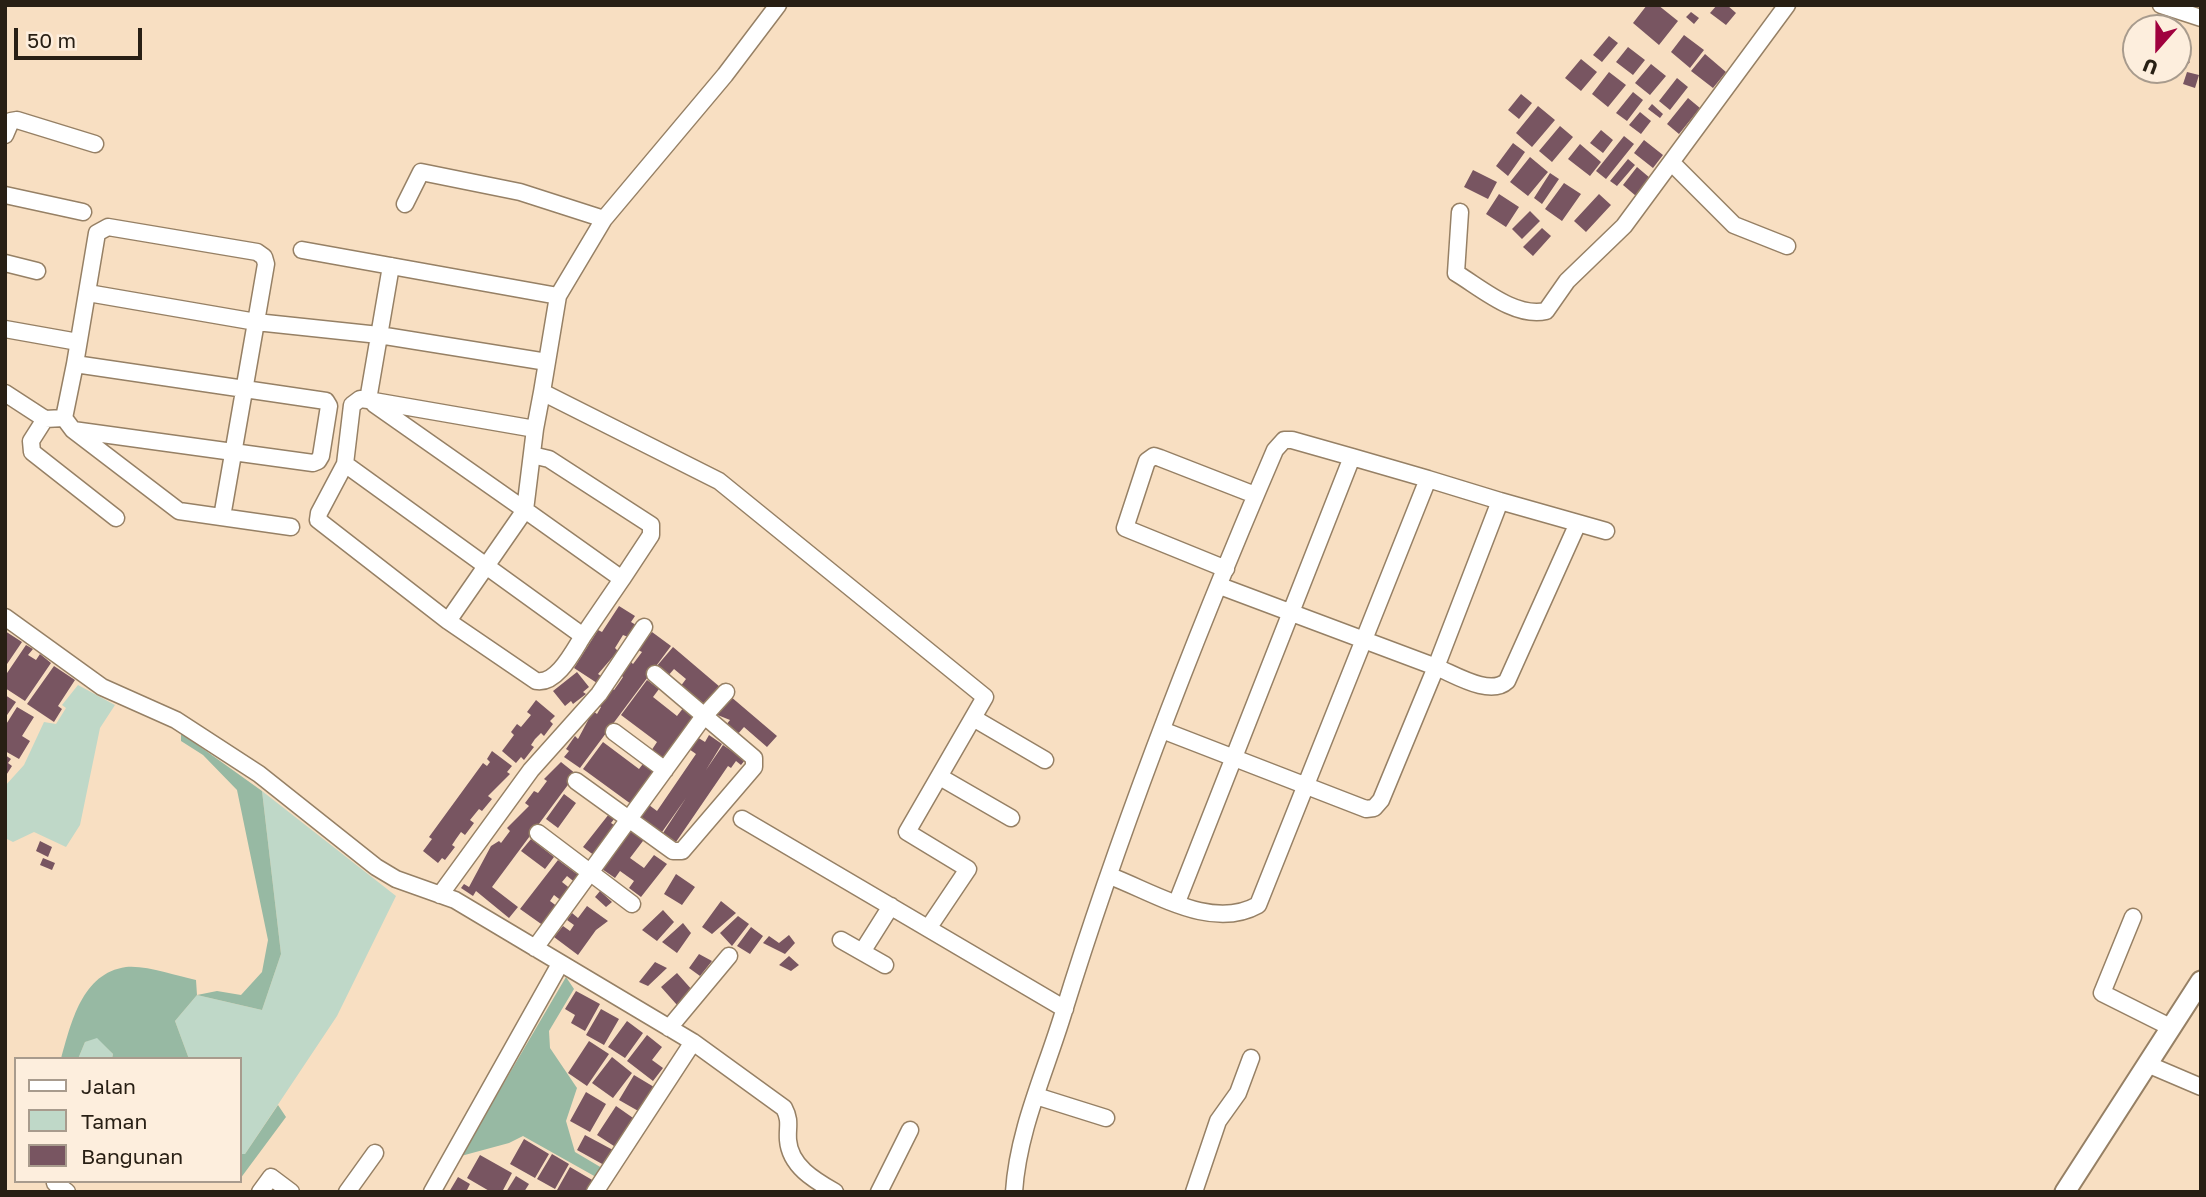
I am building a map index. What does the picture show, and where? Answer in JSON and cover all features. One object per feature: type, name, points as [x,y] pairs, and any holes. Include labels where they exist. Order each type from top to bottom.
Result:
[{"type":"street","points":[[448,621],[525,510],[535,429],[558,296],[604,219],[725,75],[778,5]]},
{"type":"street","points":[[1461,212],[1456,273],[1510,306],[1537,313],[1546,311],[1567,281],[1624,226],[1787,5]]},
{"type":"street","points":[[2161,5],[2201,18]]},
{"type":"street","points":[[5,135],[11,121],[16,120],[95,144]]},
{"type":"street","points":[[1672,163],[1734,225],[1787,246]]},
{"type":"street","points":[[405,204],[421,172],[520,192],[604,219]]},
{"type":"street","points":[[5,195],[83,212]]},
{"type":"street","points":[[68,424],[78,342],[97,233],[108,227],[257,252],[264,257],[266,264],[222,517]]},
{"type":"street","points":[[302,250],[558,296]]},
{"type":"street","points":[[5,264],[37,271]]},
{"type":"street","points":[[368,400],[391,266]]},
{"type":"street","points":[[88,293],[256,322],[379,335],[547,362]]},
{"type":"street","points":[[5,328],[78,342]]},
{"type":"street","points":[[5,393],[45,419],[68,424],[234,453],[318,461],[329,406],[326,401],[244,386],[75,364]]},
{"type":"street","points":[[542,391],[719,481],[985,697],[975,719],[907,832],[968,869],[929,927]]},
{"type":"street","points":[[532,455],[549,459],[651,525],[651,535],[567,662],[542,682],[448,621],[318,520],[319,513],[345,464],[352,404],[360,399],[535,429]]},
{"type":"street","points":[[368,400],[622,579]]},
{"type":"street","points":[[45,419],[31,441],[32,452],[116,518]]},
{"type":"street","points":[[68,424],[179,511],[291,527]]},
{"type":"street","points":[[1014,1192],[1022,1139],[1161,730],[1275,450],[1284,440],[1293,440],[1606,531]]},
{"type":"street","points":[[1226,569],[1125,528],[1147,461],[1154,456],[1255,495]]},
{"type":"street","points":[[1177,902],[1352,457]]},
{"type":"street","points":[[345,464],[583,636]]},
{"type":"street","points":[[1110,876],[1206,914],[1241,915],[1258,905],[1428,479]]},
{"type":"street","points":[[1161,730],[1366,809],[1374,808],[1381,800],[1436,667],[1500,501]]},
{"type":"street","points":[[1220,586],[1292,610],[1488,687],[1503,685],[1578,523]]},
{"type":"street","points":[[5,617],[102,687],[176,720],[258,774],[376,867],[396,878],[455,900],[693,1042],[783,1108],[790,1123],[788,1139],[797,1166],[835,1192]]},
{"type":"street","points":[[440,895],[531,770],[599,694],[644,627]]},
{"type":"street","points":[[576,781],[673,850],[682,851],[754,767],[754,758],[655,674]]},
{"type":"street","points":[[535,948],[704,716],[726,692]]},
{"type":"street","points":[[975,719],[1045,760]]},
{"type":"street","points":[[614,732],[665,770]]},
{"type":"street","points":[[940,777],[1011,818]]},
{"type":"street","points":[[742,819],[1065,1009]]},
{"type":"street","points":[[538,833],[632,904]]},
{"type":"street","points":[[862,952],[891,906]]},
{"type":"street","points":[[2133,917],[2102,993],[2170,1027]]},
{"type":"street","points":[[841,940],[885,965]]},
{"type":"street","points":[[669,1028],[729,956]]},
{"type":"street","points":[[432,1192],[560,964]]},
{"type":"street","points":[[2065,1192],[2201,981]]},
{"type":"street","points":[[595,1192],[693,1042]]},
{"type":"street","points":[[1194,1192],[1218,1121],[1238,1093],[1251,1058]]},
{"type":"street","points":[[2147,1063],[2201,1087]]},
{"type":"street","points":[[1036,1096],[1106,1118]]},
{"type":"street","points":[[879,1192],[910,1130]]},
{"type":"street","points":[[347,1192],[375,1153]]},
{"type":"street","points":[[260,1192],[271,1177],[291,1192]]},
{"type":"green space","points":[[78,685],[115,705],[100,728],[80,825],[66,847],[34,832],[13,842],[5,838],[5,786],[24,765],[44,722],[56,724],[66,708],[62,705]]},
{"type":"green space","points":[[181,733],[262,791],[281,954],[262,1010],[197,995],[217,991],[241,995],[262,972],[268,940],[237,790],[203,755],[181,741]]},
{"type":"green space","points":[[262,791],[396,896],[337,1016],[245,1154],[242,1154],[242,1057],[188,1057],[175,1021],[197,995],[262,1010],[281,954]]},
{"type":"green space","points":[[126,967],[143,968],[196,980],[197,995],[175,1021],[188,1057],[112,1057],[113,1054],[97,1038],[85,1042],[79,1057],[62,1057],[81,1002],[89,989],[111,971]]},
{"type":"green space","points":[[566,977],[574,989],[549,1031],[550,1048],[577,1088],[566,1121],[575,1152],[602,1168],[596,1177],[523,1136],[509,1143],[461,1156]]},
{"type":"green space","points":[[97,1037],[113,1054],[112,1057],[79,1057],[85,1042]]},
{"type":"green space","points":[[278,1105],[286,1117],[242,1176],[242,1154],[245,1154]]},
{"type":"building","points":[[1647,5],[1658,5],[1678,21],[1659,45],[1633,23]]},
{"type":"building","points":[[1717,5],[1727,5],[1736,13],[1726,25],[1710,13]]},
{"type":"building","points":[[1691,12],[1699,18],[1694,24],[1686,17]]},
{"type":"building","points":[[1684,35],[1704,50],[1690,68],[1671,52]]},
{"type":"building","points":[[1609,36],[1618,43],[1602,62],[1593,55]]},
{"type":"building","points":[[1628,47],[1645,60],[1633,75],[1616,62]]},
{"type":"building","points":[[1705,54],[1726,72],[1713,88],[1691,71]]},
{"type":"building","points":[[1581,59],[1597,72],[1581,91],[1565,78]]},
{"type":"building","points":[[1651,64],[1666,76],[1650,95],[1635,83]]},
{"type":"building","points":[[1609,72],[1626,85],[1608,107],[1592,94]]},
{"type":"building","points":[[2192,73],[2199,75],[2195,88],[2183,84],[2192,84]]},
{"type":"building","points":[[1677,78],[1688,87],[1670,110],[1659,101]]},
{"type":"building","points":[[1633,92],[1643,100],[1627,121],[1616,113]]},
{"type":"building","points":[[1521,94],[1532,103],[1519,119],[1508,110]]},
{"type":"building","points":[[1688,98],[1700,108],[1679,134],[1667,124]]},
{"type":"building","points":[[1652,104],[1663,114],[1660,118],[1648,109]]},
{"type":"building","points":[[1538,106],[1555,120],[1532,147],[1516,133]]},
{"type":"building","points":[[1640,112],[1651,121],[1641,134],[1629,125]]},
{"type":"building","points":[[1560,126],[1573,137],[1552,162],[1539,151]]},
{"type":"building","points":[[1601,130],[1613,140],[1603,153],[1590,143]]},
{"type":"building","points":[[1624,136],[1634,144],[1606,179],[1596,171]]},
{"type":"building","points":[[1644,140],[1663,155],[1653,168],[1634,153]]},
{"type":"building","points":[[1513,143],[1525,152],[1508,176],[1496,166]]},
{"type":"building","points":[[1580,144],[1601,162],[1590,176],[1568,159]]},
{"type":"building","points":[[1530,157],[1548,172],[1528,196],[1510,182]]},
{"type":"building","points":[[1628,159],[1635,165],[1617,186],[1610,181]]},
{"type":"building","points":[[1637,167],[1650,178],[1636,196],[1623,185]]},
{"type":"building","points":[[1473,170],[1497,182],[1488,199],[1464,187]]},
{"type":"building","points":[[1550,173],[1559,179],[1542,204],[1534,198]]},
{"type":"building","points":[[1564,183],[1581,194],[1562,221],[1545,209]]},
{"type":"building","points":[[1499,194],[1519,207],[1506,227],[1486,214]]},
{"type":"building","points":[[1599,194],[1611,205],[1586,232],[1574,221]]},
{"type":"building","points":[[1530,211],[1540,221],[1522,239],[1512,229]]},
{"type":"building","points":[[1542,228],[1551,236],[1533,256],[1523,247]]},
{"type":"building","points":[[619,606],[635,616],[631,622],[636,625],[628,637],[623,635],[615,648],[618,651],[598,674],[601,676],[597,683],[574,668],[598,630],[602,632]]},
{"type":"building","points":[[5,631],[22,642],[5,667]]},
{"type":"building","points":[[652,632],[671,646],[580,768],[564,757],[569,751],[566,749],[575,736],[578,739],[593,711],[597,714],[601,707],[597,704],[610,687],[614,690],[623,677],[620,674],[630,661],[633,664],[642,652],[638,650]]},
{"type":"building","points":[[26,645],[33,649],[28,655],[36,660],[40,654],[51,663],[25,701],[5,688],[5,676]]},
{"type":"building","points":[[673,647],[720,687],[703,707],[680,687],[686,679],[674,669],[667,677],[656,667]]},
{"type":"building","points":[[54,666],[75,680],[58,706],[62,709],[54,722],[27,704]]},
{"type":"building","points":[[577,672],[589,687],[583,692],[586,694],[573,704],[571,701],[565,706],[553,691]]},
{"type":"building","points":[[647,680],[659,689],[653,697],[677,716],[684,707],[695,716],[662,759],[651,751],[657,742],[621,715]]},
{"type":"building","points":[[5,695],[16,702],[5,718]]},
{"type":"building","points":[[730,696],[777,736],[767,747],[744,727],[737,735],[726,725],[730,720],[715,714]]},
{"type":"building","points":[[536,700],[555,716],[550,721],[553,724],[544,736],[541,733],[535,739],[531,745],[534,747],[524,760],[521,757],[516,763],[502,751],[514,735],[511,732],[517,724],[521,727],[531,715],[527,712]]},
{"type":"building","points":[[17,707],[34,717],[22,736],[30,741],[19,759],[5,751],[5,726]]},
{"type":"building","points":[[709,735],[722,744],[706,770],[723,745],[745,760],[741,765],[736,761],[731,768],[728,766],[676,842],[663,833],[686,798],[662,832],[640,818],[649,805],[657,811],[696,754],[689,749],[697,737],[705,742]]},
{"type":"building","points":[[603,742],[639,769],[646,760],[657,769],[631,804],[583,769]]},
{"type":"building","points":[[492,751],[512,766],[507,772],[510,774],[488,796],[492,799],[470,820],[474,823],[465,835],[461,832],[452,845],[455,847],[445,860],[442,858],[438,863],[423,851],[432,839],[429,837],[483,763],[487,766],[490,762],[487,759]]},
{"type":"building","points":[[5,755],[11,759],[8,763],[12,766],[5,777]]},
{"type":"building","points":[[561,762],[576,774],[492,887],[518,907],[509,918],[476,891],[473,896],[461,888],[464,884],[469,887],[491,846],[499,841],[501,843],[510,831],[507,828],[529,806],[525,803],[534,791],[538,793],[547,781],[544,779]]},
{"type":"building","points":[[564,794],[576,803],[558,828],[546,819]]},
{"type":"building","points":[[609,814],[615,818],[611,823],[617,827],[595,856],[583,847]]},
{"type":"building","points":[[633,828],[646,837],[630,858],[644,868],[654,855],[667,864],[641,897],[629,888],[634,881],[620,871],[615,878],[602,869]]},
{"type":"building","points":[[531,839],[554,857],[545,869],[521,851]]},
{"type":"building","points":[[40,841],[52,847],[48,857],[36,851]]},
{"type":"building","points":[[43,858],[55,863],[52,870],[40,865]]},
{"type":"building","points":[[558,860],[581,877],[577,884],[567,876],[562,882],[572,890],[563,902],[554,895],[550,901],[558,907],[544,926],[520,909]]},
{"type":"building","points":[[676,874],[695,887],[682,905],[664,894]]},
{"type":"building","points":[[600,891],[612,902],[606,907],[595,897]]},
{"type":"building","points":[[721,901],[736,913],[712,934],[702,927]]},
{"type":"building","points":[[587,906],[608,921],[596,930],[578,955],[554,937],[563,926],[570,931],[574,925],[567,920],[572,913],[578,918]]},
{"type":"building","points":[[663,910],[674,922],[657,941],[642,930]]},
{"type":"building","points":[[738,916],[749,924],[732,946],[720,933]]},
{"type":"building","points":[[683,923],[691,933],[677,953],[662,942]]},
{"type":"building","points":[[751,927],[763,936],[750,954],[737,946]]},
{"type":"building","points":[[789,935],[795,943],[785,954],[763,943],[769,936],[779,943]]},
{"type":"building","points":[[699,954],[712,961],[700,976],[689,968]]},
{"type":"building","points":[[789,956],[799,965],[791,971],[779,965]]},
{"type":"building","points":[[655,962],[667,968],[648,986],[639,982]]},
{"type":"building","points":[[677,973],[693,991],[677,1005],[661,987]]},
{"type":"building","points":[[576,991],[600,1004],[585,1031],[571,1023],[575,1015],[565,1009]]},
{"type":"building","points":[[601,1009],[619,1019],[604,1045],[586,1035]]},
{"type":"building","points":[[627,1021],[643,1033],[625,1058],[608,1047]]},
{"type":"building","points":[[647,1035],[662,1047],[652,1060],[663,1068],[653,1081],[627,1061]]},
{"type":"building","points":[[589,1041],[609,1054],[587,1086],[568,1073]]},
{"type":"building","points":[[612,1057],[632,1073],[613,1098],[592,1083]]},
{"type":"building","points":[[634,1075],[654,1087],[640,1112],[619,1100]]},
{"type":"building","points":[[586,1092],[606,1104],[590,1132],[570,1121]]},
{"type":"building","points":[[616,1106],[636,1120],[617,1148],[597,1135]]},
{"type":"building","points":[[585,1135],[613,1150],[604,1165],[577,1150]]},
{"type":"building","points":[[524,1139],[549,1154],[535,1178],[510,1164]]},
{"type":"building","points":[[552,1154],[569,1164],[555,1189],[537,1179]]},
{"type":"building","points":[[480,1155],[512,1173],[502,1192],[491,1192],[467,1178]]},
{"type":"building","points":[[570,1167],[594,1181],[588,1192],[557,1190]]},
{"type":"building","points":[[516,1176],[529,1184],[524,1192],[506,1192]]},
{"type":"building","points":[[458,1177],[470,1184],[466,1192],[449,1192]]}]
